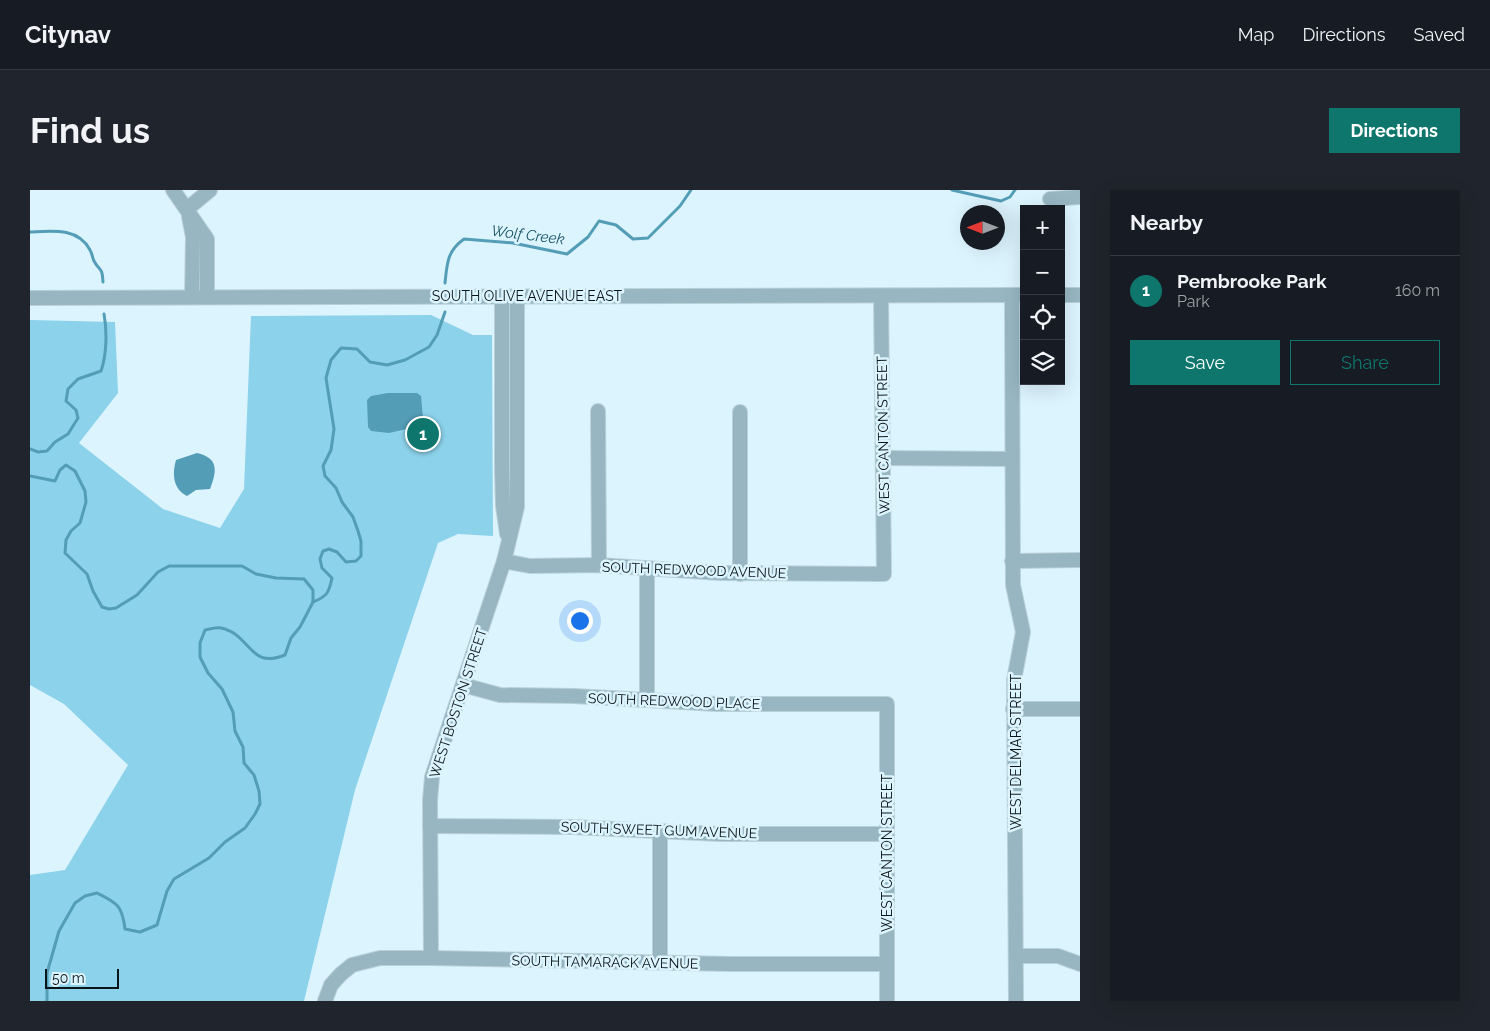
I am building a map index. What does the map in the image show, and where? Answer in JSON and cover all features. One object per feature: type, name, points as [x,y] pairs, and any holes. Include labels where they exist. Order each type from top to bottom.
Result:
[{"type":"street","points":[[173,190],[207,238],[207,297]]},
{"type":"street","points":[[187,209],[210,190]]},
{"type":"street","points":[[1050,199],[1080,197]]},
{"type":"street","points":[[187,209],[192,237],[192,297]]},
{"type":"street","name":"SOUTH OLIVE AVENUE EAST","points":[[30,298],[1018,295]]},
{"type":"street","name":"WEST DELMAR STREET","points":[[1016,1001],[1013,710],[1014,680],[1023,632],[1013,585],[1012,561],[1012,458],[1018,295]]},
{"type":"street","points":[[1065,295],[1080,295]]},
{"type":"street","name":"WEST BOSTON STREET","points":[[502,296],[502,488],[508,542]]},
{"type":"street","name":"WEST BOSTON STREET","points":[[431,958],[430,826],[432,777],[504,561],[517,507],[517,296]]},
{"type":"street","name":"WEST CANTON STREET","points":[[881,296],[884,574]]},
{"type":"street","points":[[598,411],[599,565]]},
{"type":"street","points":[[740,412],[740,574]]},
{"type":"street","points":[[883,458],[1012,458]]},
{"type":"street","points":[[1012,561],[1080,560]]},
{"type":"street","name":"SOUTH REDWOOD AVENUE","points":[[504,561],[530,566],[599,565],[740,574],[884,574]]},
{"type":"street","points":[[646,568],[647,700]]},
{"type":"street","name":"SOUTH REDWOOD PLACE","points":[[463,686],[500,695],[574,696],[717,704],[887,704]]},
{"type":"street","name":"WEST CANTON STREET","points":[[887,704],[887,1001]]},
{"type":"street","points":[[1013,710],[1080,709]]},
{"type":"street","name":"SOUTH SWEET GUM AVENUE","points":[[430,826],[572,827],[728,834],[887,834]]},
{"type":"street","points":[[660,831],[660,962]]},
{"type":"street","points":[[1016,956],[1058,956],[1080,964]]},
{"type":"street","name":"SOUTH TAMARACK AVENUE","points":[[325,1001],[331,985],[340,974],[352,965],[372,959],[431,958],[731,964],[887,964]]},
{"type":"shaded area","points":[[431,315],[473,335],[492,335],[493,536],[458,534],[438,543],[355,790],[304,1001],[30,1001],[30,875],[65,870],[128,765],[64,704],[30,685],[30,320],[115,322],[118,393],[79,443],[163,509],[220,528],[244,489],[251,316]]},
{"type":"shaded area","points":[[388,393],[417,393],[421,396],[423,419],[419,426],[389,433],[371,431],[368,427],[367,400],[371,396]]},
{"type":"shaded area","points":[[197,453],[204,455],[213,462],[214,476],[210,489],[196,490],[187,496],[176,485],[174,476],[176,460]]},
{"type":"waterway","name":"Wolf Creek","points":[[445,283],[447,264],[451,253],[464,239],[513,243],[567,254],[588,237],[599,221],[616,225],[633,239],[648,238],[680,206],[691,190]]},
{"type":"waterway","name":"Wolf Creek","points":[[952,190],[1001,201],[1010,197],[1015,190]]},
{"type":"waterway","points":[[30,232],[55,231],[79,237],[91,251],[94,261],[101,271],[103,282]]},
{"type":"waterway","name":"Wolf Creek","points":[[313,602],[322,598],[327,593],[332,578],[322,568],[320,559],[323,551],[329,549],[337,552],[346,562],[356,561],[361,556],[361,541],[353,517],[342,502],[336,488],[325,476],[323,466],[331,450],[334,429],[326,378],[331,360],[341,348],[357,349],[370,362],[387,365],[405,360],[429,347],[437,335],[445,312]]},
{"type":"waterway","points":[[30,449],[38,452],[47,451],[55,442],[68,434],[78,418],[76,410],[66,401],[68,389],[78,379],[101,371],[106,342],[104,314]]},
{"type":"waterway","points":[[30,476],[55,481],[60,470],[66,465],[75,471],[85,491],[86,502],[80,523],[71,531],[66,540],[65,553],[87,574],[93,591],[102,607],[116,608],[137,595],[158,572],[169,566],[242,566],[256,574],[276,578],[304,579],[313,590],[313,602],[300,627],[291,638],[285,655],[264,658],[257,655],[231,631],[221,628],[205,630],[200,643],[200,657],[208,673],[222,689],[233,712],[235,731],[243,747],[244,763],[254,775],[259,791],[260,804],[255,814],[245,828],[225,842],[209,858],[174,879],[167,891],[157,925],[140,932],[125,929],[120,910],[114,902],[97,893],[85,896],[75,903],[59,931],[47,973],[47,1001]]},
{"type":"place","name":"Pembrooke Park","points":[[423,434]]}]
